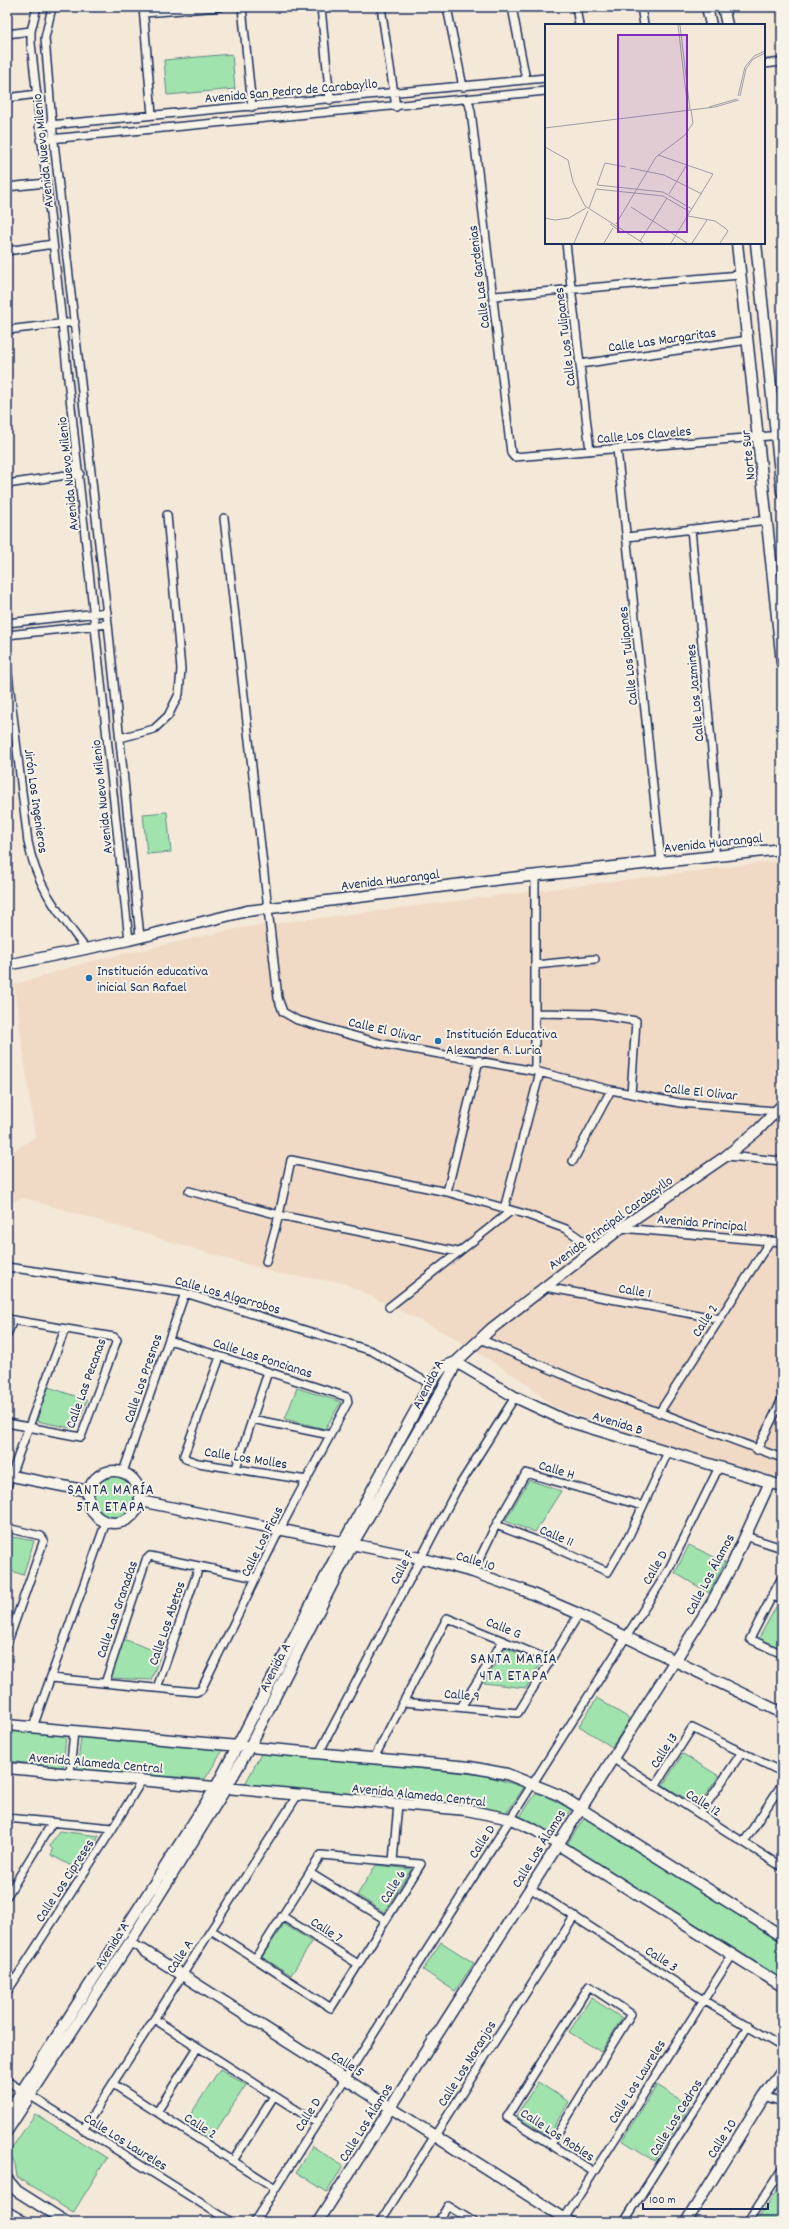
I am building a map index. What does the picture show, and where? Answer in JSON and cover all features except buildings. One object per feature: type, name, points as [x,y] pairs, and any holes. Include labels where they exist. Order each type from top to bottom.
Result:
[{"type":"street","name":"Avenida Nuevo Milenio","points":[[37,7],[31,31],[40,140],[80,473],[130,940]]},
{"type":"street","name":"Avenida Nuevo Milenio","points":[[52,7],[45,38],[53,139],[107,612],[140,937]]},
{"type":"street","points":[[152,115],[144,10],[220,7]]},
{"type":"street","points":[[242,7],[252,107]]},
{"type":"street","points":[[321,7],[330,100]]},
{"type":"street","points":[[381,7],[396,107]]},
{"type":"street","points":[[447,7],[463,87]]},
{"type":"street","points":[[512,7],[526,80]]},
{"type":"street","points":[[576,7],[579,24]]},
{"type":"street","points":[[641,7],[644,24]]},
{"type":"street","points":[[707,7],[711,24]]},
{"type":"street","points":[[724,7],[727,24]]},
{"type":"street","points":[[7,34],[31,31]]},
{"type":"street","points":[[765,64],[782,62]]},
{"type":"street","name":"Avenida San Pedro de Carabayllo","points":[[39,126],[394,94],[545,78]]},
{"type":"street","name":"Avenida San Pedro de Carabayllo","points":[[40,140],[396,107],[545,91]]},
{"type":"street","points":[[7,98],[37,94]]},
{"type":"street","name":"Calle Las Gardenias","points":[[468,100],[471,111],[494,296],[511,453]]},
{"type":"street","points":[[7,187],[46,183]]},
{"type":"street","points":[[7,250],[53,244]]},
{"type":"street","name":"Calle Los Tulipanes","points":[[566,244],[590,452]]},
{"type":"street","name":"Norte Sur","points":[[737,244],[768,520],[782,663]]},
{"type":"street","points":[[756,244],[779,436],[782,492]]},
{"type":"street","points":[[494,296],[740,275]]},
{"type":"street","points":[[7,330],[75,322]]},
{"type":"street","name":"Calle Las Margaritas","points":[[580,364],[748,340]]},
{"type":"street","name":"Calle Los Claveles","points":[[511,453],[514,457],[522,458],[779,436]]},
{"type":"street","name":"Calle Los Tulipanes","points":[[617,449],[661,861]]},
{"type":"street","points":[[7,484],[80,473]]},
{"type":"street","points":[[120,738],[154,729],[168,716],[179,694],[181,669],[167,515]]},
{"type":"street","points":[[224,518],[267,909]]},
{"type":"street","points":[[627,536],[768,520]]},
{"type":"street","name":"Calle Los Jazmines","points":[[692,529],[716,793],[715,856]]},
{"type":"street","points":[[7,623],[107,612]]},
{"type":"street","points":[[7,635],[108,624]]},
{"type":"street","name":"Jirón Los Ingenieros","points":[[7,665],[33,865],[55,907],[86,950]]},
{"type":"street","name":"Avenida Huarangal","points":[[7,965],[86,950],[228,915],[267,909],[535,875],[782,849]]},
{"type":"street","points":[[389,1306],[458,1252],[508,1210],[538,1071],[535,1013],[535,875]]},
{"type":"street","name":"Calle El Olivar","points":[[267,909],[278,998],[283,1012],[297,1020],[383,1044],[538,1071],[611,1090],[680,1103],[779,1108]]},
{"type":"street","points":[[535,966],[595,959]]},
{"type":"street","points":[[535,1013],[594,1014],[636,1021],[631,1094]]},
{"type":"street","points":[[448,1192],[479,1060]]},
{"type":"street","points":[[573,1161],[611,1090]]},
{"type":"street","name":"Avenida Principal Carabayllo","points":[[456,1362],[480,1339],[621,1228],[726,1156],[758,1130],[779,1108]]},
{"type":"street","points":[[726,1156],[782,1161]]},
{"type":"street","points":[[266,1262],[280,1215],[291,1160],[448,1192],[566,1229],[595,1249]]},
{"type":"street","points":[[189,1191],[280,1215],[458,1252]]},
{"type":"street","name":"Avenida Principal","points":[[621,1228],[782,1242]]},
{"type":"street","name":"Calle 2","points":[[659,1413],[770,1241]]},
{"type":"street","name":"Calle Los Algarrobos","points":[[7,1267],[185,1293],[372,1351],[430,1384]]},
{"type":"street","name":"Calle 1","points":[[545,1287],[720,1319]]},
{"type":"street","name":"Calle Los Presnos","points":[[123,1472],[185,1293]]},
{"type":"street","points":[[7,1335],[10,1320],[65,1329],[9,1476],[7,1486]]},
{"type":"street","name":"Calle Las Pecanas","points":[[28,1427],[78,1437],[82,1435],[117,1340],[114,1337],[65,1329]]},
{"type":"street","name":"Avenida B","points":[[480,1339],[535,1364],[659,1413],[782,1458]]},
{"type":"street","name":"Calle Las Poncianas","points":[[169,1340],[348,1399]]},
{"type":"street","name":"Calle Los Molles","points":[[220,1358],[184,1455],[189,1460],[307,1480]]},
{"type":"street","name":"Avenida B","points":[[456,1362],[514,1397],[564,1420],[782,1486]]},
{"type":"street","name":"Avenida A","points":[[7,2131],[26,2094],[221,1788],[250,1746],[347,1544],[430,1384],[443,1367],[456,1362]]},
{"type":"street","name":"Avenida A","points":[[7,2114],[26,2094],[130,1942],[221,1788],[239,1745],[336,1556],[347,1544],[451,1374],[456,1362]]},
{"type":"street","points":[[236,1468],[268,1372]]},
{"type":"street","name":"Calle F","points":[[319,1753],[420,1558],[460,1485],[514,1397]]},
{"type":"street","name":"Calle Los Ficus","points":[[157,1688],[196,1692],[201,1690],[279,1531],[348,1399]]},
{"type":"street","points":[[757,1450],[782,1399]]},
{"type":"street","points":[[252,1419],[330,1435]]},
{"type":"street","points":[[7,1423],[28,1427]]},
{"type":"street","points":[[643,1506],[668,1452]]},
{"type":"street","name":"Calle D","points":[[254,2222],[344,2078],[511,1819],[668,1571],[719,1467]]},
{"type":"street","points":[[105,1472],[123,1472],[131,1477],[136,1483],[140,1500],[137,1509],[127,1518],[115,1523],[106,1522],[99,1518],[89,1506],[88,1491],[91,1483],[97,1476],[105,1472]]},
{"type":"street","name":"Calle H","points":[[473,1572],[496,1525],[526,1473],[643,1506]]},
{"type":"street","points":[[9,1476],[88,1491]]},
{"type":"street","name":"Calle Los Álamos","points":[[318,2222],[711,1604],[770,1482]]},
{"type":"street","name":"Calle 10","points":[[140,1500],[279,1531],[420,1558],[473,1572],[522,1590],[579,1614],[782,1713]]},
{"type":"street","name":"Calle 11","points":[[496,1525],[551,1546],[608,1572],[643,1506]]},
{"type":"street","points":[[33,1727],[106,1522]]},
{"type":"street","points":[[7,1528],[41,1536],[44,1540],[7,1644]]},
{"type":"street","points":[[745,1536],[782,1548]]},
{"type":"street","points":[[327,1540],[334,1549],[336,1556]]},
{"type":"street","name":"Calle Las Granadas","points":[[105,1683],[147,1558],[150,1556],[256,1578]]},
{"type":"street","name":"Calle Los Abetos","points":[[157,1688],[199,1566]]},
{"type":"street","points":[[782,1577],[750,1639],[782,1654]]},
{"type":"street","points":[[773,1596],[782,1600]]},
{"type":"street","points":[[550,1660],[579,1614]]},
{"type":"street","name":"Calle G","points":[[403,1702],[448,1618],[550,1660]]},
{"type":"street","points":[[461,1707],[503,1641]]},
{"type":"street","name":"Calle 9","points":[[403,1702],[518,1713],[550,1660]]},
{"type":"street","points":[[51,1678],[157,1688]]},
{"type":"street","points":[[374,1758],[403,1702]]},
{"type":"street","name":"Avenida Alameda Central","points":[[7,1725],[470,1767],[507,1774],[533,1783],[559,1795],[782,1936]]},
{"type":"street","name":"Calle 13","points":[[655,1786],[692,1728],[742,1752]]},
{"type":"street","points":[[70,1774],[74,1731]]},
{"type":"street","points":[[700,1814],[742,1752],[782,1772]]},
{"type":"street","name":"Calle 12","points":[[612,1758],[782,1867]]},
{"type":"street","name":"Avenida Alameda Central","points":[[7,1768],[297,1796],[466,1810],[511,1819],[535,1830],[558,1844],[782,1986]]},
{"type":"street","name":"Calle Los Cipreses","points":[[7,1992],[113,1828],[142,1780]]},
{"type":"street","points":[[744,1842],[782,1784]]},
{"type":"street","name":"Calle A","points":[[83,2130],[297,1796]]},
{"type":"street","points":[[394,1862],[398,1804]]},
{"type":"street","points":[[7,1818],[113,1828]]},
{"type":"street","points":[[7,1896],[52,1822]]},
{"type":"street","name":"Calle 6","points":[[255,1958],[331,2008],[421,1864],[321,1855],[310,1873]]},
{"type":"street","points":[[211,1930],[255,1958],[310,1873],[386,1920]]},
{"type":"street","name":"Calle 3","points":[[530,1888],[703,2000],[782,2046]]},
{"type":"street","name":"Calle 7","points":[[282,1916],[358,1964]]},
{"type":"street","name":"Calle Los Naranjos","points":[[380,2222],[574,1917]]},
{"type":"street","name":"Calle 5","points":[[130,1942],[566,2221]]},
{"type":"street","name":"Calle Los Laureles","points":[[566,2221],[594,2172],[733,1954]]},
{"type":"street","name":"Calle Los Robles","points":[[551,2144],[631,2014],[589,1986],[507,2117],[594,2172]]},
{"type":"street","points":[[154,2019],[317,2122]]},
{"type":"street","name":"Calle Los Cedros","points":[[624,2222],[748,2026]]},
{"type":"street","points":[[157,2112],[198,2047]]},
{"type":"street","name":"Calle 20","points":[[686,2222],[764,2096],[782,2070]]},
{"type":"street","name":"Calle Los Laureles","points":[[7,2081],[231,2222]]},
{"type":"street","name":"Calle 2","points":[[113,2084],[275,2188]]},
{"type":"street","points":[[233,2161],[274,2096]]},
{"type":"street","points":[[764,2096],[782,2102]]},
{"type":"street","points":[[748,2222],[782,2170]]},
{"type":"street","points":[[7,2179],[17,2191],[66,2222]]},
{"type":"street","points":[[438,2222],[448,2206],[474,2222]]},
{"type":"street","points":[[7,2212],[24,2222]]},
{"type":"shaded area","points":[[782,860],[782,1478],[660,1444],[554,1407],[526,1383],[453,1337],[344,1283],[279,1274],[24,1198],[7,1203],[7,1155],[35,1137],[14,985],[84,963],[240,928]]},
{"type":"green space","points":[[232,54],[235,89],[167,95],[164,60]]},
{"type":"green space","points":[[167,812],[171,852],[147,854],[143,814]]},
{"type":"green space","points":[[48,1387],[87,1400],[75,1429],[37,1421]]},
{"type":"green space","points":[[297,1388],[341,1402],[325,1429],[285,1419]]},
{"type":"green space","points":[[109,1476],[117,1476],[125,1479],[131,1485],[134,1497],[131,1509],[125,1515],[117,1518],[109,1518],[101,1515],[95,1509],[92,1501],[92,1493],[95,1485],[101,1479]]},
{"type":"green space","points":[[529,1480],[561,1491],[535,1532],[505,1521]]},
{"type":"green space","points":[[7,1536],[34,1541],[23,1575],[7,1569]]},
{"type":"green space","points":[[689,1545],[725,1562],[709,1593],[675,1573]]},
{"type":"green space","points":[[777,1605],[782,1607],[782,1649],[759,1638]]},
{"type":"green space","points":[[123,1639],[161,1653],[151,1680],[111,1678]]},
{"type":"green space","points":[[506,1648],[540,1664],[526,1688],[484,1683]]},
{"type":"green space","points":[[597,1698],[630,1719],[612,1747],[579,1726]]},
{"type":"green space","points":[[7,1730],[66,1736],[63,1767],[7,1761]]},
{"type":"green space","points":[[81,1737],[223,1750],[205,1779],[77,1770]]},
{"type":"green space","points":[[262,1752],[483,1775],[524,1787],[506,1814],[452,1803],[244,1786]]},
{"type":"green space","points":[[683,1754],[719,1776],[698,1806],[663,1785]]},
{"type":"green space","points":[[537,1792],[571,1809],[553,1836],[519,1818]]},
{"type":"green space","points":[[585,1817],[782,1942],[782,1980],[567,1844]]},
{"type":"green space","points":[[59,1831],[99,1836],[79,1870],[51,1855],[53,1850],[50,1846]]},
{"type":"green space","points":[[376,1865],[411,1869],[384,1912],[357,1895]]},
{"type":"green space","points":[[284,1924],[312,1942],[291,1975],[262,1957]]},
{"type":"green space","points":[[441,1942],[474,1963],[455,1991],[423,1970]]},
{"type":"green space","points":[[591,1998],[622,2018],[601,2052],[569,2032]]},
{"type":"green space","points":[[220,2069],[246,2085],[210,2140],[185,2123]]},
{"type":"green space","points":[[538,2082],[569,2102],[548,2136],[516,2116]]},
{"type":"green space","points":[[657,2085],[690,2106],[655,2161],[622,2140]]},
{"type":"green space","points":[[35,2114],[107,2158],[73,2213],[17,2177],[15,2164],[9,2152]]},
{"type":"green space","points":[[312,2146],[343,2166],[327,2192],[296,2172]]},
{"type":"green space","points":[[782,2182],[782,2222],[756,2222]]},
{"type":"place","name":"Institución educativa inicial San Rafael","points":[[89,978]]},
{"type":"place","name":"Institución Educativa Alexander R. Luria","points":[[438,1041]]},
{"type":"district","name":"SANTA MARÍA 5TA ETAPA","points":[[111,1498]]},
{"type":"district","name":"SANTA MARÍA 4TA ETAPA","points":[[514,1666]]}]
